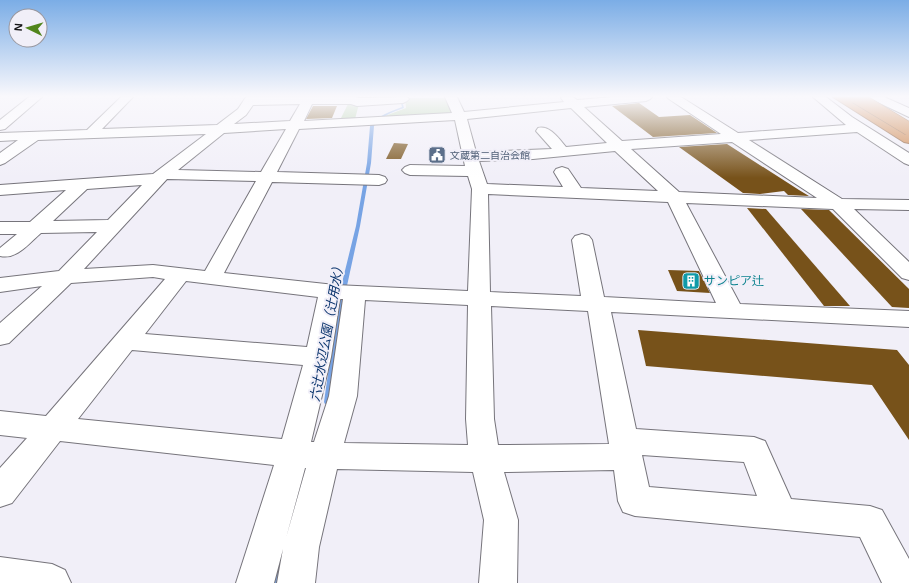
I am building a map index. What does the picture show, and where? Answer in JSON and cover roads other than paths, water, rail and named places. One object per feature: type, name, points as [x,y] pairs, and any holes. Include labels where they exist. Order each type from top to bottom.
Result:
[{"type":"highway","points":[[882,124],[889,133],[909,145]]},
{"type":"highway","points":[[886,124],[909,139]]},
{"type":"highway","points":[[891,124],[909,139]]},
{"type":"highway","points":[[900,124],[909,130]]},
{"type":"highway","points":[[900,124],[909,130]]},
{"type":"street","points":[[90,134],[100,124]]},
{"type":"street","points":[[0,337],[65,277],[160,176],[228,124]]},
{"type":"street","points":[[0,137],[222,129],[309,124]]},
{"type":"street","points":[[463,124],[475,164],[479,299],[480,419],[485,459],[501,520],[498,583]]},
{"type":"street","points":[[596,124],[675,198],[732,310]]},
{"type":"street","points":[[715,124],[838,204],[909,274]]},
{"type":"street","points":[[853,124],[909,160]]},
{"type":"street","points":[[211,278],[294,125]]},
{"type":"street","points":[[410,170],[475,164],[562,151],[858,128]]},
{"type":"street","points":[[543,131],[562,151]]},
{"type":"street","points":[[792,133],[810,143]]},
{"type":"street","points":[[0,160],[34,136]]},
{"type":"street","points":[[428,185],[475,164],[577,194],[838,204],[909,205]]},
{"type":"street","points":[[562,172],[569,185],[577,194]]},
{"type":"street","points":[[0,190],[160,176],[379,180]]},
{"type":"street","points":[[8,252],[84,183]]},
{"type":"street","points":[[0,228],[112,226]]},
{"type":"street","points":[[582,240],[626,449],[635,501],[870,522],[902,583]]},
{"type":"street","points":[[0,285],[65,277],[153,271],[342,293],[909,319]]},
{"type":"street","points":[[0,492],[181,274]]},
{"type":"street","points":[[296,583],[311,454],[318,357],[342,293]]},
{"type":"street","points":[[256,583],[311,454],[343,396],[342,293]]},
{"type":"street","points":[[126,341],[318,357]]},
{"type":"street","points":[[0,423],[311,454],[485,459],[626,449],[754,450],[781,514]]},
{"type":"street","points":[[0,576],[52,583]]},
{"type":"waterway","name":"六辻水辺公園（辻用水）","points":[[327,402],[342,295],[358,226],[369,163],[373,124]]},
{"type":"waterway","name":"六辻水辺公園（辻用水）","points":[[275,583],[277,569]]},
{"type":"place","name":"文蔵第二自治会館","points":[[437,155]]},
{"type":"place","name":"サンピア辻","points":[[691,281]]}]
